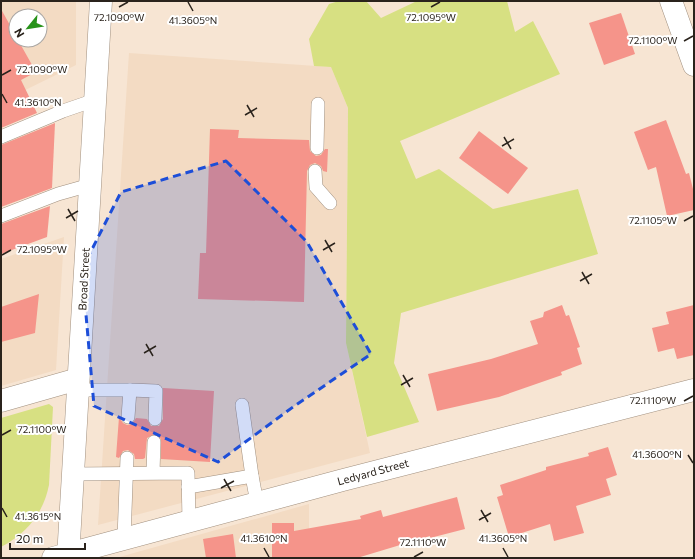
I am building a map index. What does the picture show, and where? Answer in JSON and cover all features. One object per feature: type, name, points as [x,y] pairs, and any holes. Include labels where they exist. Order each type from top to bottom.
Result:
[{"type":"street","name":"Broad Street","points":[[63,557],[73,474],[101,1]]},
{"type":"street","points":[[671,1],[694,66]]},
{"type":"street","points":[[1,402],[78,385]]},
{"type":"street","name":"Ledyard Street","points":[[63,557],[124,538],[694,390]]},
{"type":"lane","points":[[1,137],[63,111],[95,100]]},
{"type":"lane","points":[[317,148],[318,104]]},
{"type":"lane","points":[[316,171],[316,187],[330,204]]},
{"type":"lane","points":[[1,216],[58,194],[90,185]]},
{"type":"lane","points":[[78,385],[156,391],[155,419]]},
{"type":"lane","points":[[128,417],[130,390]]},
{"type":"lane","points":[[242,406],[257,503]]},
{"type":"lane","points":[[153,472],[154,442]]},
{"type":"lane","points":[[124,538],[125,473],[127,458]]},
{"type":"lane","points":[[73,474],[153,472],[188,473],[189,521]]},
{"type":"lane","points":[[188,487],[252,476]]},
{"type":"highlighted area","points":[[226,161],[307,242],[371,354],[293,407],[218,462],[94,406],[82,269],[121,192]]},
{"type":"shaded area","points":[[1,1],[76,1],[76,65],[1,102]]},
{"type":"shaded area","points":[[129,53],[331,67],[348,108],[346,343],[370,453],[98,525]]},
{"type":"shaded area","points":[[64,237],[56,370],[1,386],[1,259]]},
{"type":"shaded area","points":[[309,504],[309,558],[116,558]]},
{"type":"green space","points":[[339,1],[366,1],[381,18],[417,1],[507,1],[515,32],[533,21],[560,74],[400,141],[416,179],[439,169],[493,209],[578,189],[598,254],[401,313],[394,363],[419,422],[367,437],[346,343],[348,108],[331,67],[314,66],[309,39],[329,4]]},
{"type":"green space","points":[[49,404],[53,407],[49,485],[43,505],[26,529],[10,542],[1,547],[1,418]]},
{"type":"building","points":[[1,9],[8,22],[8,48],[22,48],[36,72],[21,80],[37,113],[1,128]]},
{"type":"building","points":[[621,13],[635,54],[604,65],[589,23]]},
{"type":"building","points":[[666,120],[686,174],[689,173],[694,193],[694,210],[667,216],[656,167],[648,170],[634,132]]},
{"type":"building","points":[[55,123],[52,188],[1,207],[1,145]]},
{"type":"building","points":[[210,129],[239,130],[238,138],[309,140],[310,151],[316,156],[321,155],[325,149],[328,149],[327,172],[323,171],[321,166],[315,163],[310,165],[307,171],[304,302],[198,299],[200,253],[206,253]]},
{"type":"building","points":[[479,131],[528,168],[508,194],[459,158]]},
{"type":"building","points":[[50,206],[47,237],[1,254],[1,224]]},
{"type":"building","points":[[39,294],[35,333],[1,342],[1,307]]},
{"type":"building","points":[[562,305],[566,316],[569,315],[580,347],[577,348],[582,364],[561,372],[562,375],[499,397],[437,411],[428,374],[491,359],[538,344],[530,321],[543,317],[544,312]]},
{"type":"building","points":[[694,305],[694,355],[677,359],[674,348],[658,352],[652,328],[669,324],[666,312]]},
{"type":"building","points":[[163,388],[214,391],[210,462],[161,459],[161,439],[155,434],[147,438],[145,458],[135,459],[134,454],[128,450],[123,451],[119,458],[116,457],[119,417],[123,423],[127,425],[132,424],[136,418],[147,419],[151,426],[159,426],[163,419]]},
{"type":"building","points":[[608,447],[617,475],[606,479],[611,495],[576,506],[584,533],[554,541],[550,524],[509,537],[497,497],[503,495],[500,485],[546,470],[546,467],[589,456],[588,453]]},
{"type":"building","points":[[457,497],[465,529],[430,538],[430,536],[357,558],[272,558],[272,523],[294,523],[294,531],[361,519],[360,516],[381,510],[383,517]]},
{"type":"building","points":[[233,534],[236,558],[206,558],[203,539]]}]
